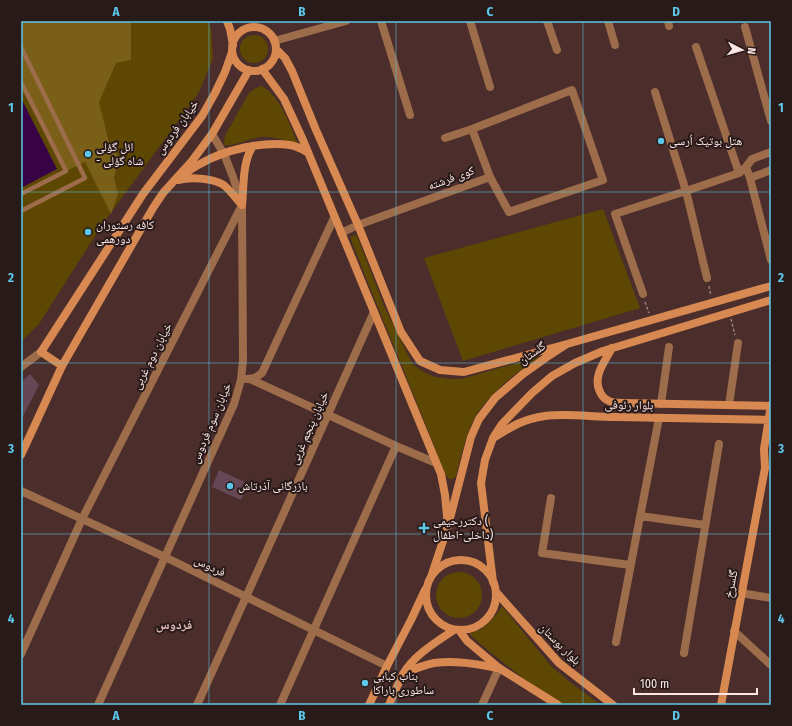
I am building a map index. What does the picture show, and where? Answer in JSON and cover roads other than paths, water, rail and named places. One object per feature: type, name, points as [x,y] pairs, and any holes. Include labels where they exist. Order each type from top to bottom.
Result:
[{"type":"main road","points":[[227,21],[230,29],[234,58],[243,68],[256,71],[268,66],[275,55],[275,45]]},
{"type":"main road","points":[[246,21],[267,32],[271,36],[275,45],[285,58],[292,71],[402,332],[420,361],[440,370],[464,372],[567,344]]},
{"type":"main road","points":[[233,48],[238,34],[243,30],[255,27]]},
{"type":"main road","name":"خیابان فردوس","points":[[41,352],[143,194],[202,116],[225,72],[233,48]]},
{"type":"main road","points":[[262,69],[284,99],[441,474],[446,495],[448,526]]},
{"type":"main road","points":[[21,455],[62,366],[153,208],[163,193],[192,161],[212,134],[249,70]]},
{"type":"main road","points":[[173,181],[200,164],[224,154],[253,146],[270,144],[292,145],[307,152]]},
{"type":"main road","points":[[242,205],[245,167],[249,152],[253,146]]},
{"type":"main road","points":[[173,181],[198,178],[222,184],[242,205]]},
{"type":"main road","points":[[771,287],[771,295]]},
{"type":"main road","name":"گلستان","points":[[432,574],[448,526],[471,437],[479,418],[495,398],[523,374],[567,344],[771,287]]},
{"type":"main road","points":[[428,583],[426,603],[430,613],[436,621],[444,627],[456,630],[469,630],[486,620],[492,612],[496,592],[493,582],[481,483],[485,460],[492,438],[502,424],[532,393],[552,376],[575,363],[612,348],[771,300]]},
{"type":"main road","name":"بلوار رئوفی","points":[[612,348],[599,372],[597,381],[598,389],[602,397],[612,402],[771,406]]},
{"type":"main road","points":[[41,352],[62,366]]},
{"type":"main road","points":[[659,418],[661,404]]},
{"type":"main road","name":"گلسرخ","points":[[721,705],[768,452],[771,406]]},
{"type":"main road","name":"بلوار رئوفی","points":[[492,438],[514,425],[546,416],[563,415],[770,420]]},
{"type":"main road","points":[[369,705],[432,574],[449,562],[460,560],[470,561],[484,569],[493,582]]},
{"type":"main road","name":"بلوار بوستان","points":[[496,592],[559,663],[613,705]]},
{"type":"main road","points":[[456,630],[499,668],[558,705]]},
{"type":"main road","points":[[389,705],[404,673],[414,661],[428,648],[456,630]]},
{"type":"main road","points":[[404,673],[435,663],[456,662],[499,668]]},
{"type":"street","points":[[275,45],[346,21]]},
{"type":"street","points":[[381,21],[410,115]]},
{"type":"street","points":[[470,21],[490,87]]},
{"type":"street","points":[[547,21],[556,50]]},
{"type":"street","points":[[608,21],[615,45]]},
{"type":"street","points":[[745,27],[771,121]]},
{"type":"street","points":[[696,47],[739,173]]},
{"type":"street","name":"کوی فرشته","points":[[341,234],[358,225],[490,177],[508,212],[603,180],[572,90],[472,129]]},
{"type":"street","points":[[655,92],[686,191],[707,278]]},
{"type":"street","points":[[445,138],[472,129],[490,177]]},
{"type":"street","name":"خیابان سوم فردوس","points":[[98,705],[234,404],[241,380],[244,360],[242,205],[224,154],[212,134]]},
{"type":"street","points":[[643,294],[615,214],[739,173],[752,159],[771,152]]},
{"type":"street","points":[[746,167],[771,260]]},
{"type":"street","points":[[750,178],[771,170]]},
{"type":"street","name":"خیابان دوم غربی","points":[[21,654],[82,519],[242,205]]},
{"type":"street","points":[[241,380],[255,378],[262,373],[334,218]]},
{"type":"street","name":"خیابان پنجم غربی","points":[[197,705],[374,312]]},
{"type":"street","points":[[729,405],[738,342]]},
{"type":"street","points":[[661,404],[669,347]]},
{"type":"street","points":[[21,367],[41,352]]},
{"type":"street","points":[[250,379],[436,463]]},
{"type":"street","points":[[616,642],[659,418]]},
{"type":"street","points":[[684,653],[719,444]]},
{"type":"street","points":[[280,705],[396,446]]},
{"type":"street","name":"فردوس","points":[[21,491],[165,557],[387,666]]},
{"type":"street","points":[[551,498],[542,553],[630,565]]},
{"type":"street","points":[[640,516],[706,526]]},
{"type":"street","points":[[742,593],[771,598]]},
{"type":"street","points":[[734,631],[771,665]]},
{"type":"street","points":[[482,705],[499,668]]},
{"type":"lane","points":[[21,47],[84,178],[21,211]]},
{"type":"lane","points":[[21,82],[66,172],[21,194]]},
{"type":"place","name":"هتل بوتیک اُرسی","points":[[661,141]]},
{"type":"place","name":"ائل گؤلی - شاه گؤلی","points":[[88,154]]},
{"type":"place","name":"کافه رستوران دورهمی","points":[[88,232]]},
{"type":"place","name":"بازرگانی آذرتاش","points":[[230,486]]},
{"type":"place","name":"دکتررحیمی ( داخلی-اطفال)","points":[[424,528]]},
{"type":"place","name":"بناب کبابی ساطوری باراکا","points":[[365,683]]},
{"type":"district","name":"فردوس","points":[[174,624]]}]
